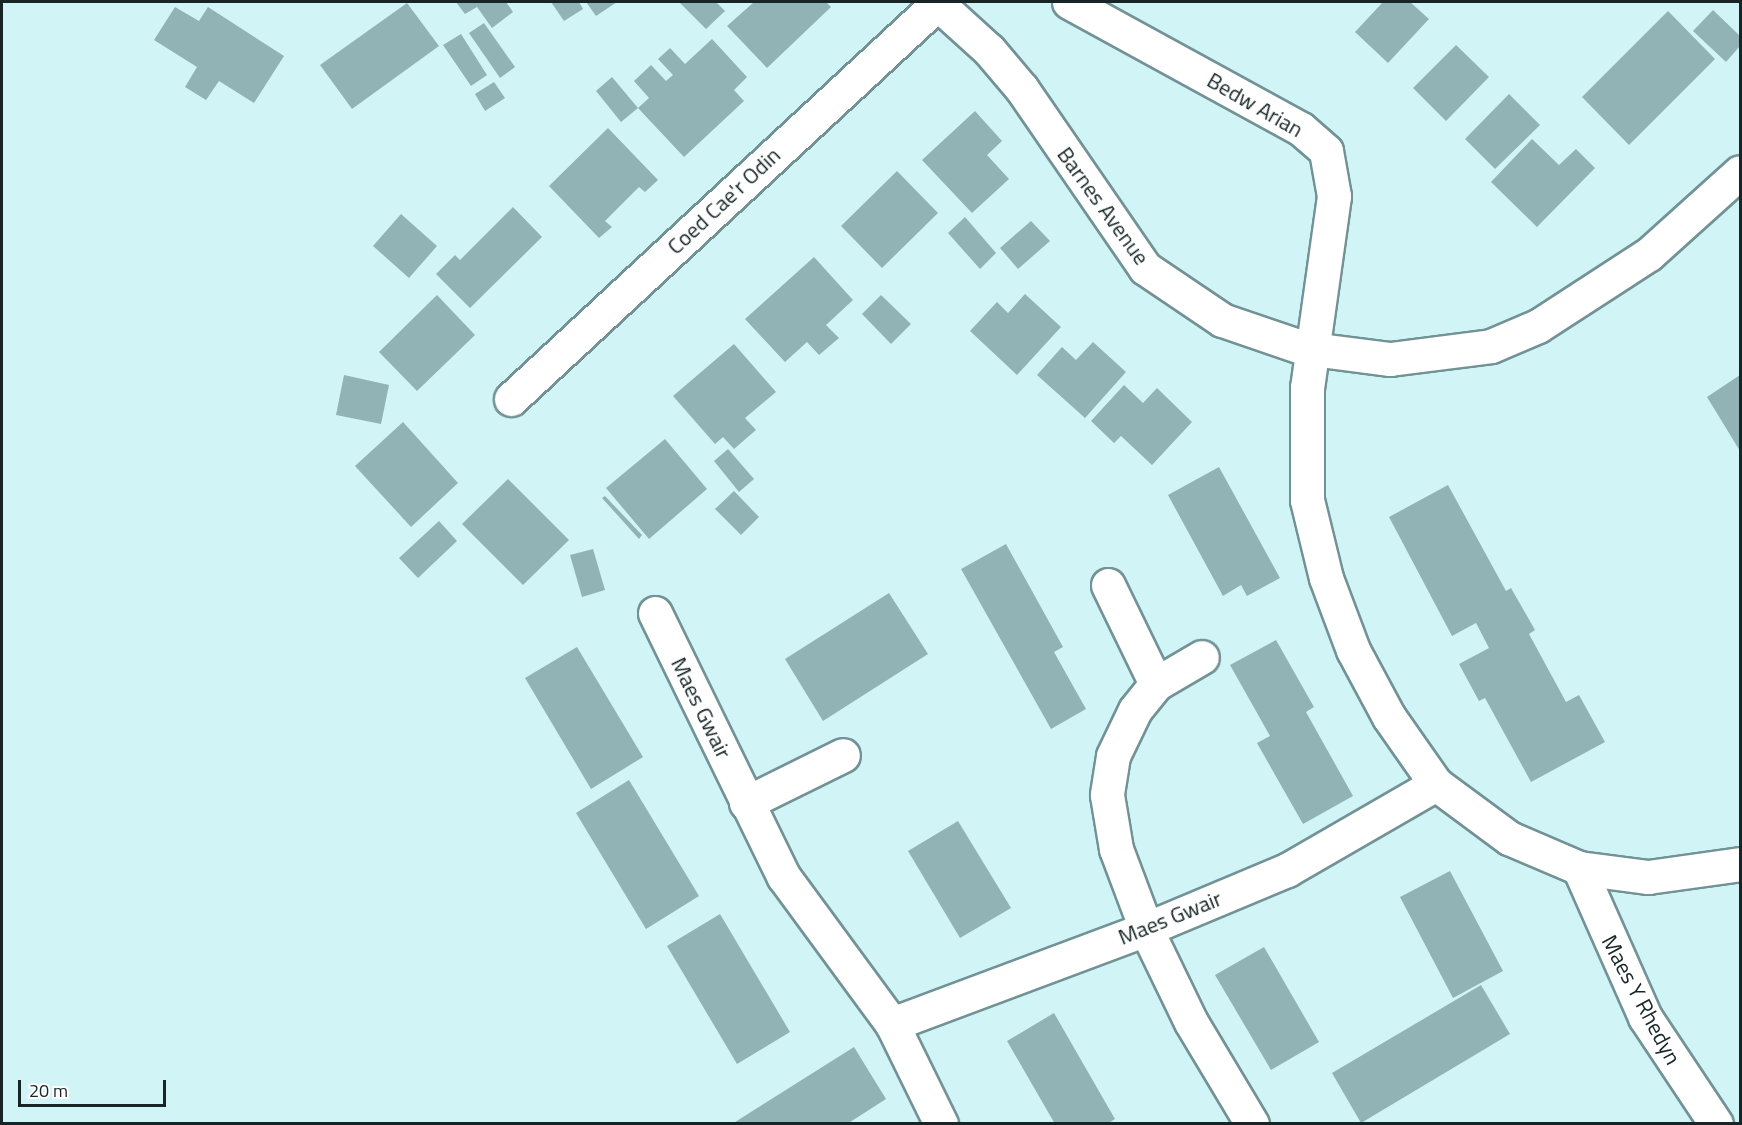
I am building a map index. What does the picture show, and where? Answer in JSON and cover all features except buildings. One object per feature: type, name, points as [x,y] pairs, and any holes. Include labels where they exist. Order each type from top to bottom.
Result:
[{"type":"street","name":"Barnes Avenue","points":[[937,2],[989,50],[1022,88],[1145,268],[1222,320],[1270,340],[1390,359],[1442,355],[1491,346],[1538,326],[1649,254],[1740,172]]},
{"type":"street","name":"Coed Cae'r Odin","points":[[511,399],[937,2]]},
{"type":"street","name":"Bedw Arian","points":[[1069,2],[1301,129],[1326,151],[1334,196],[1314,348],[1306,387],[1306,479],[1326,578],[1353,650],[1389,717],[1436,784],[1509,838],[1579,868],[1648,877],[1740,864]]},
{"type":"street","points":[[1108,585],[1156,684]]},
{"type":"street","name":"Maes Gwair","points":[[655,613],[783,877],[892,1024],[941,1124]]},
{"type":"street","points":[[1202,657],[1156,684],[1135,710],[1113,756],[1107,795],[1116,849],[1146,929],[1191,1022],[1252,1124]]},
{"type":"street","points":[[746,803],[843,755]]},
{"type":"street","name":"Maes Gwair","points":[[892,1024],[1146,929],[1287,870],[1436,784]]},
{"type":"street","name":"Maes Y Rhedyn","points":[[1579,868],[1646,1017],[1716,1124]]}]
